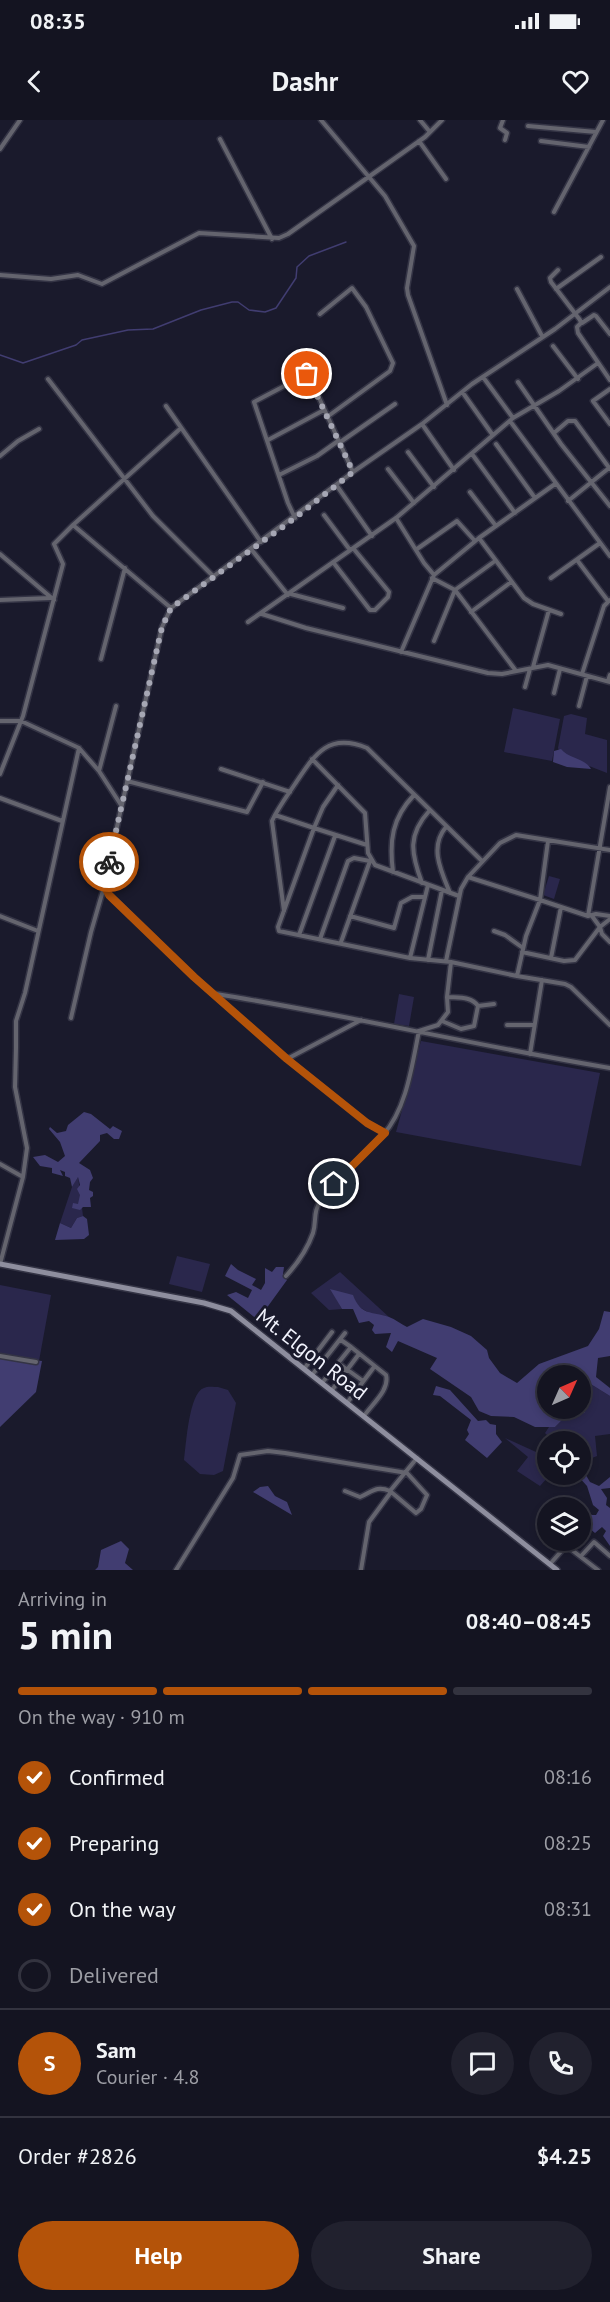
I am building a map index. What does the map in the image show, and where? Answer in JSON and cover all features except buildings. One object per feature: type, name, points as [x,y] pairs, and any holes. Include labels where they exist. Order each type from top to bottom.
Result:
[{"type":"street","points":[[0,149],[20,120]]},
{"type":"street","points":[[321,120],[385,196],[414,246],[407,288],[408,295],[447,405]]},
{"type":"street","points":[[420,120],[430,132]]},
{"type":"street","points":[[0,275],[51,279],[78,275],[102,284],[200,233],[272,239],[288,234],[419,141],[442,120]]},
{"type":"street","points":[[503,120],[500,128],[507,133],[504,140]]},
{"type":"street","points":[[554,212],[603,120]]},
{"type":"street","points":[[528,126],[596,132]]},
{"type":"street","points":[[220,139],[272,239]]},
{"type":"street","points":[[419,141],[446,178]]},
{"type":"street","points":[[541,141],[589,147]]},
{"type":"street","points":[[556,289],[601,257]]},
{"type":"street","points":[[558,270],[550,278],[581,323]]},
{"type":"street","points":[[70,1018],[91,932],[105,887],[121,805],[162,627],[171,608],[295,518],[353,472],[610,287]]},
{"type":"street","points":[[320,314],[352,288],[366,307],[393,363],[390,371],[327,417]]},
{"type":"street","points":[[517,289],[542,336]]},
{"type":"street","points":[[610,334],[596,316],[591,316],[577,327],[578,333],[610,380]]},
{"type":"street","points":[[553,346],[578,379]]},
{"type":"street","points":[[299,354],[353,472]]},
{"type":"street","points":[[248,622],[396,518],[512,420],[578,379],[598,363]]},
{"type":"street","points":[[295,518],[254,401],[307,374]]},
{"type":"street","points":[[483,377],[555,484],[610,556]]},
{"type":"street","points":[[48,379],[153,516],[214,577]]},
{"type":"street","points":[[518,381],[590,482],[610,506]]},
{"type":"street","points":[[610,389],[593,401],[610,424]]},
{"type":"street","points":[[463,393],[492,435]]},
{"type":"street","points":[[279,475],[317,456],[395,404]]},
{"type":"street","points":[[166,406],[261,542]]},
{"type":"street","points":[[268,440],[324,410]]},
{"type":"street","points":[[554,433],[568,421],[575,421],[610,468],[568,501]]},
{"type":"street","points":[[422,424],[454,470]]},
{"type":"street","points":[[0,774],[21,721],[63,564],[53,545],[123,477],[181,428]]},
{"type":"street","points":[[0,456],[18,441],[39,429]]},
{"type":"street","points":[[496,444],[535,498]]},
{"type":"street","points":[[408,452],[434,487]]},
{"type":"street","points":[[472,454],[515,513]]},
{"type":"street","points":[[388,469],[414,503]]},
{"type":"street","points":[[401,652],[433,577],[477,539],[555,484]]},
{"type":"street","points":[[337,486],[372,536]]},
{"type":"street","points":[[470,492],[495,526]]},
{"type":"street","points":[[324,515],[390,596],[375,610],[370,610],[333,562]]},
{"type":"street","points":[[396,518],[433,577],[455,590],[516,671]]},
{"type":"street","points":[[417,549],[458,521],[477,539],[529,602],[561,614]]},
{"type":"street","points":[[73,525],[171,608]]},
{"type":"street","points":[[551,578],[600,543]]},
{"type":"street","points":[[251,549],[289,594],[343,608]]},
{"type":"street","points":[[0,554],[52,599]]},
{"type":"street","points":[[577,560],[609,600],[604,606],[579,706]]},
{"type":"street","points":[[434,641],[455,590],[495,561]]},
{"type":"street","points":[[101,659],[125,568]]},
{"type":"street","points":[[471,612],[511,582]]},
{"type":"street","points":[[0,600],[52,599]]},
{"type":"street","points":[[525,687],[549,610]]},
{"type":"street","points":[[261,614],[488,673],[502,674],[548,665],[609,682],[610,675]]},
{"type":"street","points":[[554,693],[560,669]]},
{"type":"street","points":[[99,771],[116,706]]},
{"type":"street","points":[[0,722],[21,721],[79,748],[99,771],[121,805]]},
{"type":"street","points":[[284,912],[272,827],[275,815],[312,759],[329,746],[340,742],[354,743],[367,748],[482,861]]},
{"type":"street","points":[[0,1264],[24,1177],[27,1148],[15,1087],[16,1021],[25,993],[79,748]]},
{"type":"street","points":[[312,759],[365,813],[370,861],[341,942]]},
{"type":"street","points":[[221,769],[290,792]]},
{"type":"street","points":[[127,781],[246,812],[263,782]]},
{"type":"street","points":[[338,785],[323,807],[314,828],[278,930],[410,958],[448,961],[571,987],[610,1025]]},
{"type":"street","points":[[610,787],[608,813],[599,848],[590,916],[610,942]]},
{"type":"street","points":[[393,872],[390,849],[392,834],[399,813],[414,795]]},
{"type":"street","points":[[0,798],[62,821]]},
{"type":"street","points":[[422,883],[415,863],[413,838],[422,818],[430,810]]},
{"type":"street","points":[[275,815],[367,845]]},
{"type":"street","points":[[446,827],[437,842],[437,854],[450,892]]},
{"type":"street","points":[[419,1031],[438,1025],[448,1012],[448,961],[459,896],[468,877],[500,843],[516,835],[610,850]]},
{"type":"street","points":[[299,935],[335,836]]},
{"type":"street","points":[[517,976],[522,950],[540,900],[548,841]]},
{"type":"street","points":[[320,939],[340,880],[350,860],[354,858],[370,861],[380,868],[459,896]]},
{"type":"street","points":[[468,877],[590,916],[610,918]]},
{"type":"street","points":[[410,958],[428,885]]},
{"type":"street","points":[[105,887],[109,895],[194,977],[287,1059],[367,1123],[385,1133]]},
{"type":"street","points":[[428,960],[442,890]]},
{"type":"street","points":[[350,916],[394,928],[401,903],[412,897],[425,897]]},
{"type":"street","points":[[551,958],[561,907]]},
{"type":"street","points":[[0,916],[38,931]]},
{"type":"street","points":[[494,931],[505,935],[522,950],[564,961],[575,960],[600,927],[610,918]]},
{"type":"street","points":[[530,1054],[542,980]]},
{"type":"street","points":[[215,994],[610,1068]]},
{"type":"street","points":[[447,997],[470,999],[478,1006],[494,1004]]},
{"type":"street","points":[[442,1021],[461,1029],[474,1026],[478,1006]]},
{"type":"street","points":[[287,1059],[361,1020]]},
{"type":"street","points":[[507,1025],[534,1025]]},
{"type":"street","points":[[286,1276],[298,1262],[314,1232],[315,1211],[322,1197],[385,1133],[396,1116],[419,1031]]},
{"type":"street","points":[[0,1164],[24,1177]]},
{"type":"street","name":"Mt. Elgon Road","points":[[0,1264],[225,1309],[248,1324],[332,1390],[557,1570]]},
{"type":"street","points":[[304,1369],[332,1332]]},
{"type":"street","points":[[312,1375],[345,1333]]},
{"type":"street","points":[[341,1340],[386,1375],[385,1388],[364,1416]]},
{"type":"street","points":[[322,1383],[351,1347]]},
{"type":"street","points":[[332,1390],[359,1354]]},
{"type":"street","points":[[0,1356],[36,1362]]},
{"type":"street","points":[[338,1363],[363,1381]]},
{"type":"street","points":[[347,1403],[374,1367]]},
{"type":"street","points":[[176,1570],[233,1478],[238,1458],[244,1453],[268,1451],[285,1453],[407,1473],[427,1492],[416,1513],[384,1489],[373,1489],[360,1497],[345,1491]]},
{"type":"street","points":[[361,1570],[369,1522],[417,1458]]},
{"type":"street","points":[[581,1556],[594,1542],[610,1556]]},
{"type":"street","points":[[550,1564],[568,1547],[598,1570]]},
{"type":"shaded area","points":[[513,708],[560,719],[552,761],[504,752]]},
{"type":"shaded area","points":[[571,714],[587,718],[585,734],[607,740],[607,773],[561,755],[558,748],[564,716]]},
{"type":"shaded area","points":[[561,749],[591,769],[567,767],[553,762],[554,751]]},
{"type":"shaded area","points":[[549,876],[560,879],[554,899],[543,895]]},
{"type":"shaded area","points":[[399,994],[414,997],[409,1026],[394,1024]]},
{"type":"shaded area","points":[[421,1041],[600,1073],[581,1166],[396,1132]]},
{"type":"shaded area","points":[[84,1112],[91,1114],[110,1129],[113,1126],[122,1131],[119,1139],[114,1139],[107,1133],[100,1135],[100,1141],[79,1163],[90,1170],[93,1178],[89,1190],[93,1192],[90,1198],[91,1207],[83,1207],[80,1210],[72,1208],[73,1203],[78,1204],[80,1195],[77,1189],[80,1185],[78,1177],[72,1187],[70,1178],[65,1176],[65,1172],[60,1170],[63,1176],[52,1173],[52,1168],[40,1166],[33,1157],[45,1155],[58,1162],[65,1156],[60,1142],[49,1129],[50,1127],[57,1133],[66,1131],[68,1125]]},
{"type":"shaded area","points":[[78,1176],[83,1216],[77,1218],[71,1228],[60,1223]]},
{"type":"shaded area","points":[[83,1216],[87,1219],[89,1235],[84,1239],[55,1240],[60,1223],[71,1228],[77,1218]]},
{"type":"shaded area","points":[[177,1256],[210,1264],[202,1292],[169,1284]]},
{"type":"shaded area","points":[[231,1264],[256,1279],[252,1285],[261,1290],[265,1283],[265,1268],[272,1272],[276,1267],[284,1267],[283,1274],[287,1280],[258,1320],[227,1295],[236,1292],[248,1298],[252,1290],[225,1276]]},
{"type":"shaded area","points":[[340,1272],[390,1318],[369,1313],[331,1289],[342,1309],[329,1310],[311,1293]]},
{"type":"shaded area","points":[[0,1285],[51,1295],[39,1361],[0,1357]]},
{"type":"shaded area","points":[[330,1289],[353,1295],[363,1310],[391,1318],[407,1327],[423,1319],[451,1327],[471,1336],[487,1350],[489,1358],[500,1373],[517,1383],[537,1366],[537,1419],[563,1419],[555,1427],[535,1427],[514,1417],[491,1416],[479,1411],[471,1397],[430,1369],[437,1358],[398,1341],[392,1352],[386,1347],[391,1333],[375,1334],[372,1330],[374,1325],[369,1321],[359,1323],[353,1309],[342,1309]]},
{"type":"shaded area","points":[[604,1311],[610,1312],[610,1356],[598,1358],[596,1377],[610,1388],[610,1396],[591,1384],[591,1365],[538,1365],[588,1346],[599,1329]]},
{"type":"shaded area","points":[[0,1357],[42,1361],[36,1392],[0,1427]]},
{"type":"shaded area","points":[[591,1384],[610,1396],[610,1434],[595,1436],[597,1456],[591,1458],[591,1431],[546,1431],[549,1427],[555,1427],[563,1419],[591,1419]]},
{"type":"shaded area","points":[[436,1386],[450,1390],[478,1421],[486,1420],[496,1425],[496,1434],[502,1442],[487,1458],[465,1440],[469,1434],[467,1430],[471,1420],[440,1396],[433,1395]]},
{"type":"shaded area","points":[[205,1387],[228,1390],[236,1403],[223,1471],[214,1475],[200,1474],[184,1460],[189,1420],[199,1392]]},
{"type":"shaded area","points":[[505,1438],[537,1452],[537,1484],[517,1471],[528,1457]]},
{"type":"shaded area","points":[[610,1477],[610,1488],[601,1489],[607,1498],[606,1505],[610,1508],[610,1546],[603,1536],[606,1531],[602,1527],[595,1533],[591,1530],[591,1514],[596,1515],[599,1510],[593,1505],[587,1486],[591,1485],[591,1482],[599,1486]]},
{"type":"shaded area","points":[[268,1486],[275,1496],[287,1502],[292,1515],[253,1492],[260,1487]]},
{"type":"shaded area","points":[[121,1541],[129,1549],[125,1563],[133,1570],[95,1570],[98,1567],[101,1550]]},
{"type":"waterway","points":[[0,355],[23,363],[76,345],[82,340],[128,330],[153,329],[201,310],[232,302],[238,302],[249,310],[265,312],[276,308],[296,278],[297,267],[309,256],[346,242]]},
{"type":"way so far","points":[[109,862],[162,627],[171,608],[295,518],[353,472],[307,374]]},
{"type":"route","points":[[109,862],[105,880],[106,891],[109,895],[194,977],[287,1059],[367,1123],[385,1133],[334,1184]]}]
